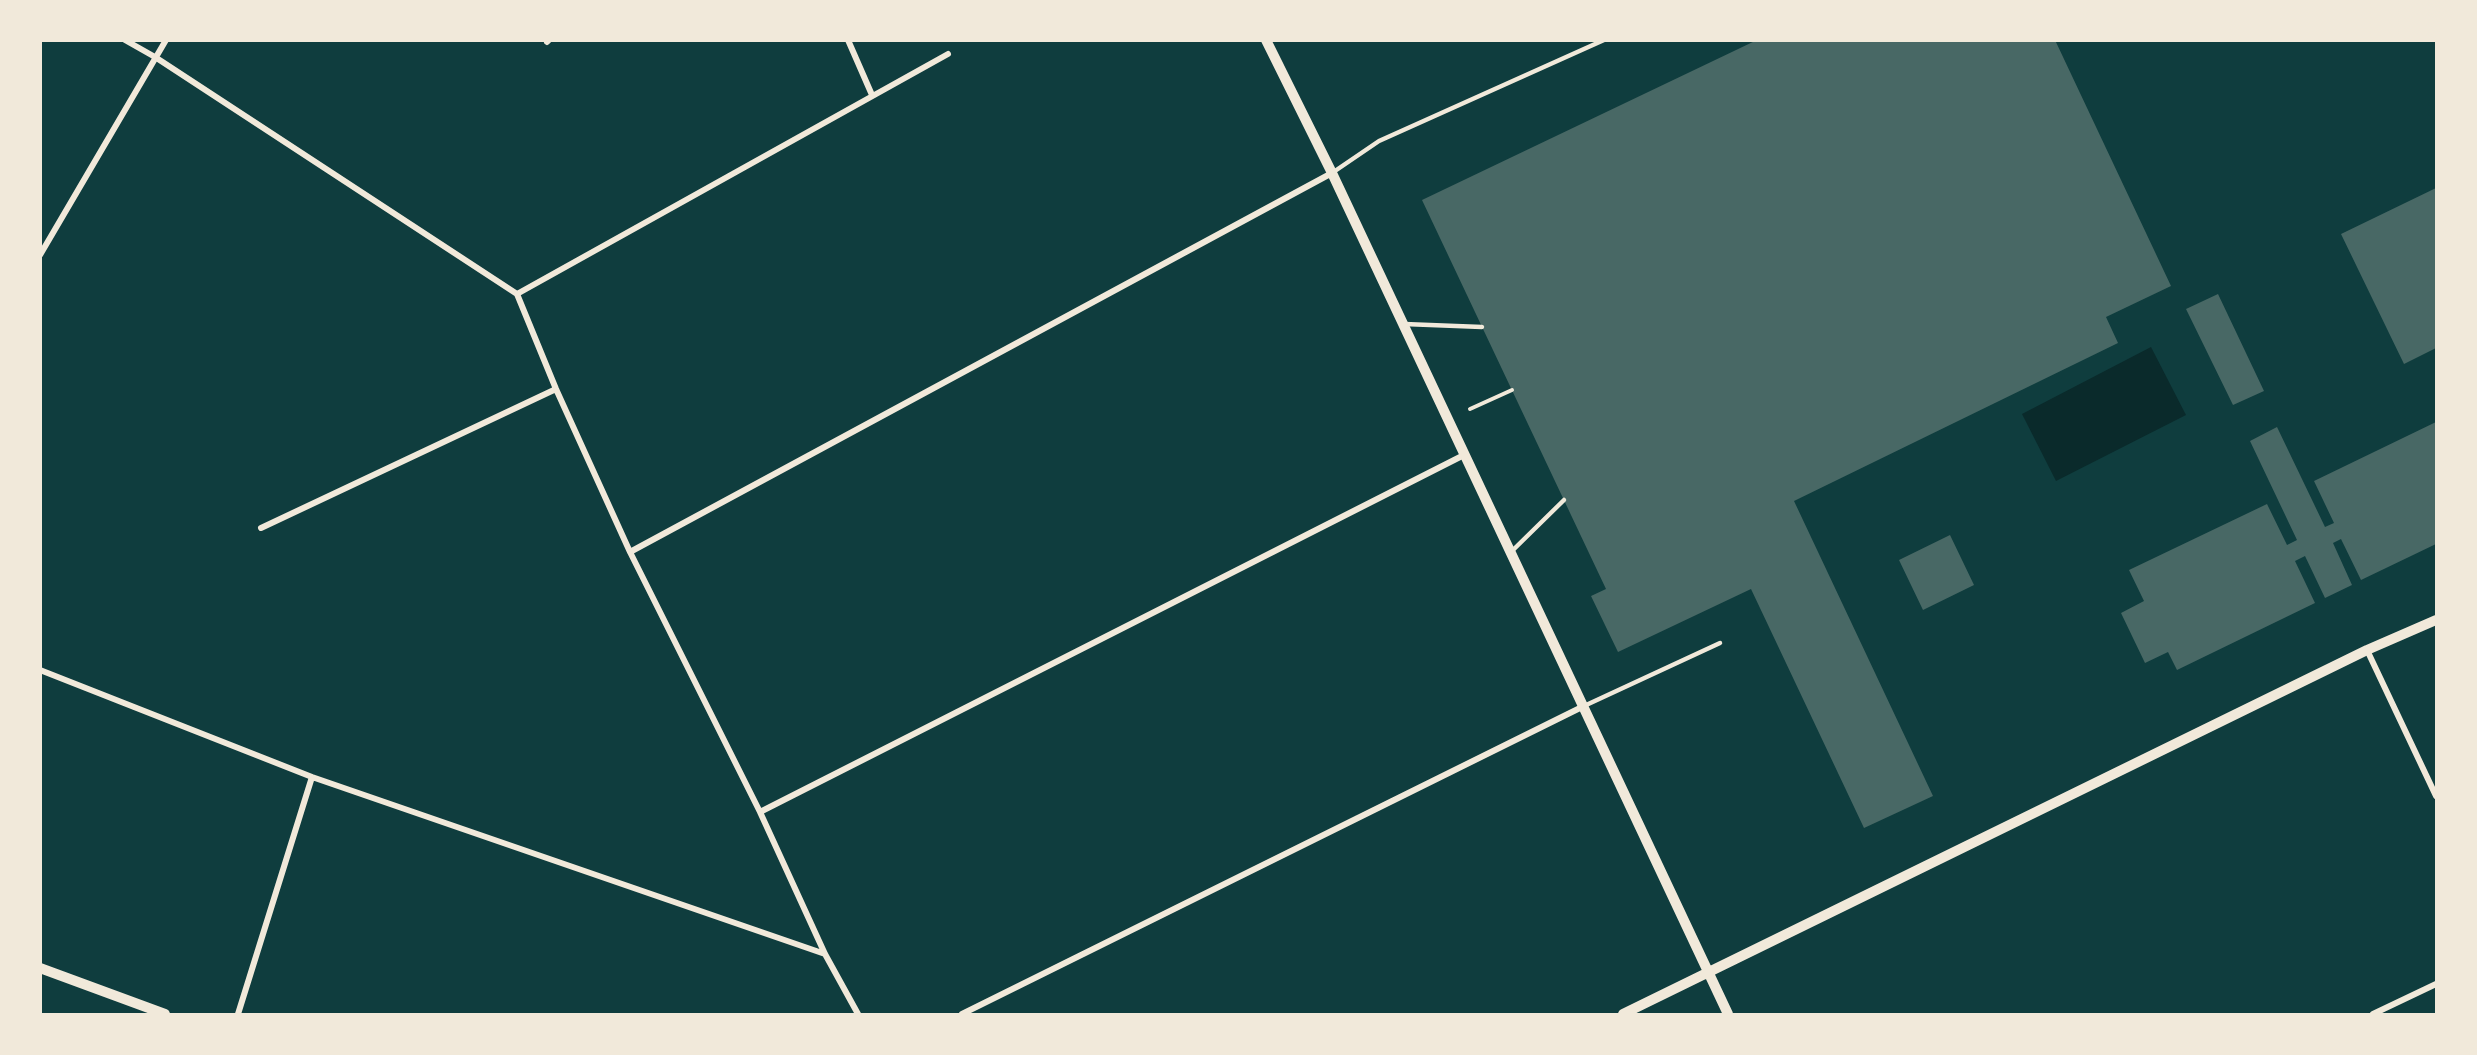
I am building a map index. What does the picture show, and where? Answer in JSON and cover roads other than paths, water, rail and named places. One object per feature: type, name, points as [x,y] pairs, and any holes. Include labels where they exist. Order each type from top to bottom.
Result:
[{"type":"street","points":[[125,40],[155,57],[517,294],[556,389],[630,552],[760,812],[825,954],[858,1014]]},
{"type":"street","points":[[40,255],[166,40]]},
{"type":"street","points":[[848,40],[872,95]]},
{"type":"street","points":[[1266,40],[1332,173],[1728,1014]]},
{"type":"street","points":[[517,294],[948,54]]},
{"type":"street","points":[[630,552],[1332,173]]},
{"type":"street","points":[[261,528],[556,389]]},
{"type":"street","points":[[760,812],[1464,455]]},
{"type":"street","points":[[1623,1014],[2367,650],[2436,620]]},
{"type":"street","points":[[2367,650],[2436,796]]},
{"type":"street","points":[[40,670],[312,777],[825,954]]},
{"type":"street","points":[[962,1014],[1582,707]]},
{"type":"street","points":[[238,1014],[312,777]]},
{"type":"street","points":[[40,968],[165,1014]]},
{"type":"street","points":[[2373,1014],[2436,984]]},
{"type":"lane","points":[[1332,173],[1380,141],[1604,40]]},
{"type":"lane","points":[[1403,324],[1482,327]]},
{"type":"lane","points":[[1510,553],[1563,500]]},
{"type":"lane","points":[[1582,707],[1720,643]]},
{"type":"water","points":[[2151,347],[2186,415],[2056,481],[2022,414]]}]
